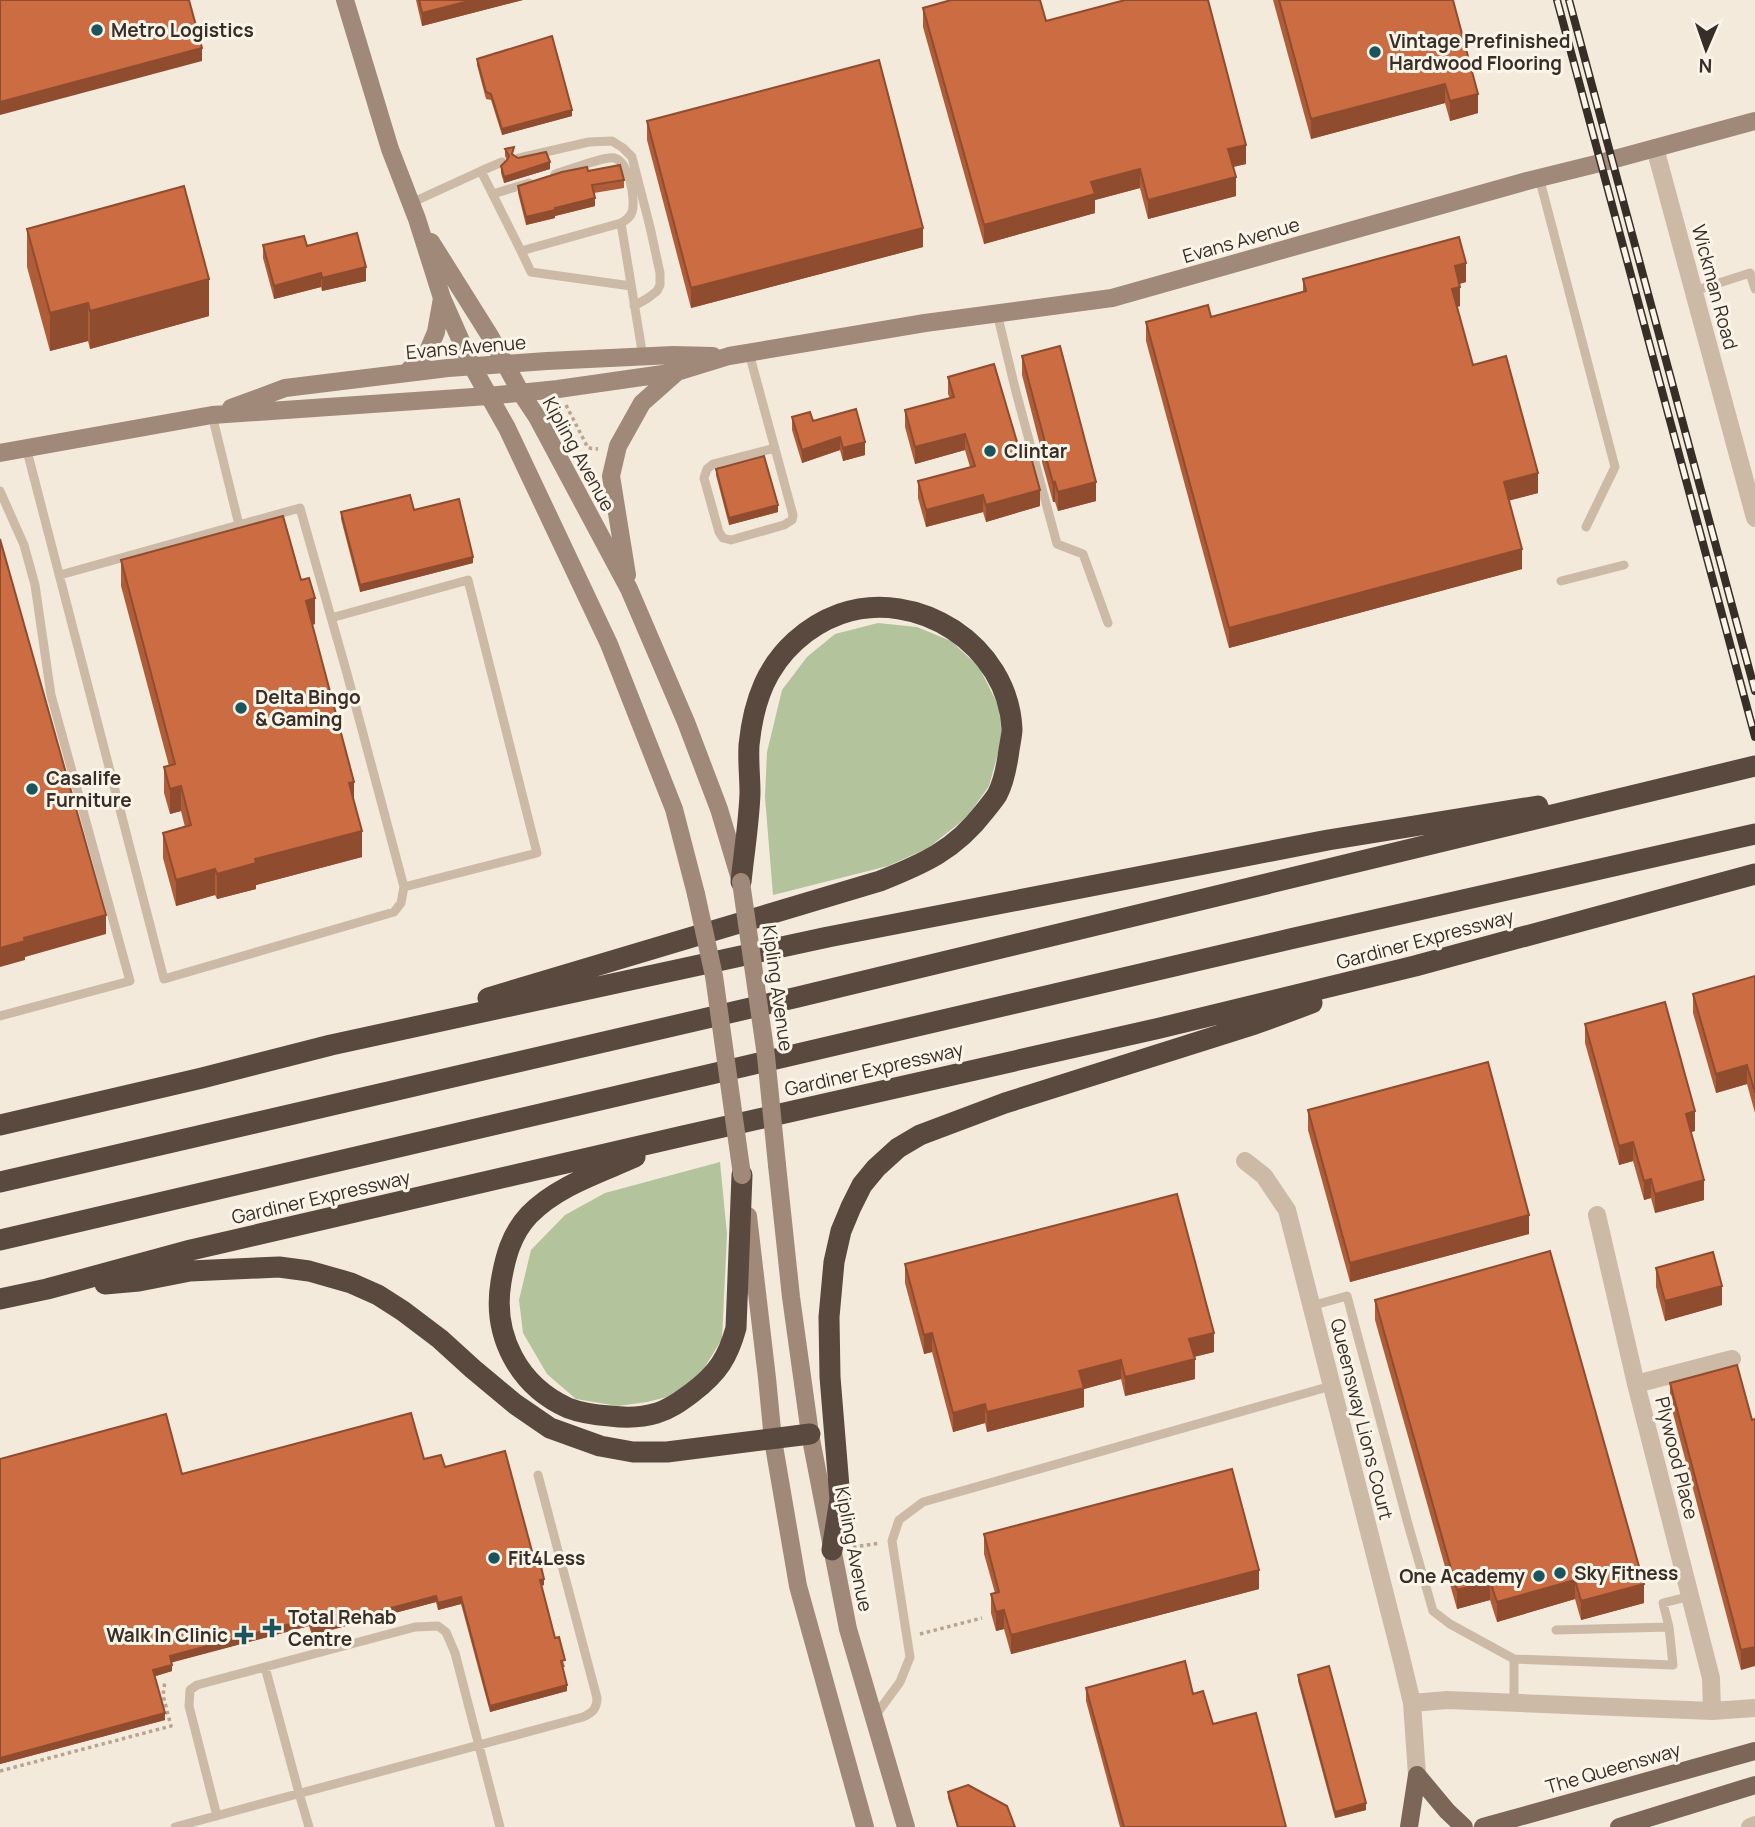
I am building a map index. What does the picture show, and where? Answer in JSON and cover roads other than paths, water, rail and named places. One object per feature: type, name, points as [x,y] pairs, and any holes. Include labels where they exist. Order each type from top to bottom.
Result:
[{"type":"highway","points":[[331,1045],[880,881],[911,869],[942,852],[961,838],[997,795],[1007,766],[1012,729],[1007,700],[984,656],[970,641],[947,624],[918,612],[882,606],[849,611],[822,621],[795,641],[777,660],[763,685],[754,715],[749,744],[750,794],[741,882]]},
{"type":"highway","points":[[0,1182],[798,997],[1755,766]]},
{"type":"highway","points":[[0,1125],[331,1045],[828,937],[1328,840],[1699,780]]},
{"type":"highway","name":"Gardiner Expressway","points":[[0,1240],[1263,945],[1755,834]]},
{"type":"highway","name":"Gardiner Expressway","points":[[0,1299],[191,1251],[683,1136],[1160,1028],[1415,966],[1755,874]]},
{"type":"highway","points":[[832,1550],[840,1499],[830,1377],[829,1317],[834,1262],[841,1231],[851,1207],[862,1185],[876,1168],[898,1149],[932,1130],[1005,1103],[1255,1024],[1415,966]]},
{"type":"highway","points":[[683,1136],[566,1187],[528,1216],[515,1234],[505,1259],[500,1289],[500,1312],[511,1354],[520,1371],[540,1391],[569,1408],[594,1415],[641,1417],[675,1405],[706,1382],[723,1362],[731,1347],[736,1328],[742,1175]]},
{"type":"highway","points":[[47,1289],[242,1268],[279,1267],[309,1271],[351,1283],[378,1295],[440,1339],[515,1404],[550,1428],[600,1446],[634,1452],[667,1451],[810,1434]]},
{"type":"main road","name":"Kipling Avenue","points":[[345,0],[390,149],[414,211],[442,298],[472,366],[507,428],[609,644],[674,808],[714,976],[742,1175],[773,1440],[798,1586],[865,1827]]},
{"type":"main road","name":"Evans Avenue","points":[[212,415],[285,388],[506,363],[729,356],[925,323],[1112,298],[1539,177],[1755,121]]},
{"type":"main road","name":"Kipling Avenue","points":[[414,211],[537,417],[629,589],[687,722],[719,809],[741,882],[766,1056],[791,1297],[810,1434],[848,1629],[906,1827]]},
{"type":"main road","points":[[406,373],[428,351],[436,332],[442,298]]},
{"type":"main road","name":"Evans Avenue","points":[[0,453],[212,415],[522,393],[677,372],[729,356]]},
{"type":"main road","points":[[629,589],[611,476],[618,446],[642,403],[677,372]]},
{"type":"main road","name":"The Queensway","points":[[1483,1827],[1755,1751]]},
{"type":"main road","points":[[1409,1827],[1417,1775]]},
{"type":"main road","points":[[1417,1775],[1464,1827]]},
{"type":"main road","points":[[1619,1827],[1750,1787]]},
{"type":"street","name":"Wickman Road","points":[[1655,148],[1755,518]]},
{"type":"street","name":"Queensway Lions Court","points":[[1245,1161],[1264,1176],[1287,1210],[1412,1703]]},
{"type":"street","name":"Plywood Place","points":[[1597,1215],[1636,1384],[1711,1678],[1713,1711]]},
{"type":"street","points":[[1636,1384],[1732,1359]]},
{"type":"street","points":[[1417,1775],[1412,1703],[1447,1700],[1713,1711],[1755,1708]]},
{"type":"street","points":[[1750,1827],[1755,1825]]},
{"type":"lane","points":[[519,158],[589,142],[612,141],[632,157],[660,273],[657,291],[634,306]]},
{"type":"lane","points":[[493,194],[602,160],[614,158],[623,163],[633,197],[633,209],[628,218],[621,223],[521,251]]},
{"type":"lane","points":[[414,211],[481,171],[502,162]]},
{"type":"lane","points":[[481,171],[531,272],[631,286]]},
{"type":"lane","points":[[1539,177],[1615,467],[1586,527]]},
{"type":"lane","points":[[621,223],[643,357]]},
{"type":"lane","points":[[1694,291],[1753,273],[1755,289]]},
{"type":"lane","points":[[997,313],[1057,544],[1083,554],[1108,623]]},
{"type":"lane","points":[[749,353],[775,448],[793,515],[792,520],[784,525],[731,540],[723,538],[704,478],[707,469],[713,464],[775,448]]},
{"type":"lane","points":[[212,415],[239,525]]},
{"type":"lane","points":[[26,447],[164,979],[394,912],[401,903],[404,887],[300,508],[60,575]]},
{"type":"lane","points":[[0,491],[24,545],[35,585],[51,695],[130,981],[0,1016]]},
{"type":"lane","points":[[1561,581],[1624,565]]},
{"type":"lane","points":[[331,618],[468,580],[537,853],[404,887]]},
{"type":"lane","points":[[1311,1306],[1347,1296],[1433,1611],[1450,1624],[1514,1659],[1673,1665],[1663,1602],[1690,1596]]},
{"type":"lane","points":[[874,1717],[900,1682],[910,1657],[892,1541],[899,1520],[923,1503],[1331,1385]]},
{"type":"lane","points":[[175,1827],[592,1713],[597,1703],[594,1686],[538,1475]]},
{"type":"lane","points":[[217,1816],[189,1706],[190,1690],[197,1685],[427,1625],[438,1626],[446,1632],[455,1653],[500,1827]]},
{"type":"lane","points":[[1556,1630],[1669,1627]]},
{"type":"lane","points":[[1514,1659],[1514,1703]]},
{"type":"lane","points":[[265,1667],[309,1827]]},
{"type":"railway","points":[[1557,0],[1755,737]]},
{"type":"railway","points":[[1569,0],[1755,691]]},
{"type":"place","name":"Metro Logistics","points":[[97,30]]},
{"type":"place","name":"Vintage Prefinished Hardwood Flooring","points":[[1375,52]]},
{"type":"place","name":"Clintar","points":[[990,451]]},
{"type":"place","name":"Delta Bingo & Gaming","points":[[241,708]]},
{"type":"place","name":"Casalife Furniture","points":[[32,789]]},
{"type":"place","name":"Fit4Less","points":[[494,1558]]},
{"type":"place","name":"Sky Fitness","points":[[1560,1573]]},
{"type":"place","name":"One Academy","points":[[1539,1576]]},
{"type":"place","name":"Total Rehab Centre","points":[[272,1628]]},
{"type":"place","name":"Walk In Clinic","points":[[244,1635]]}]
